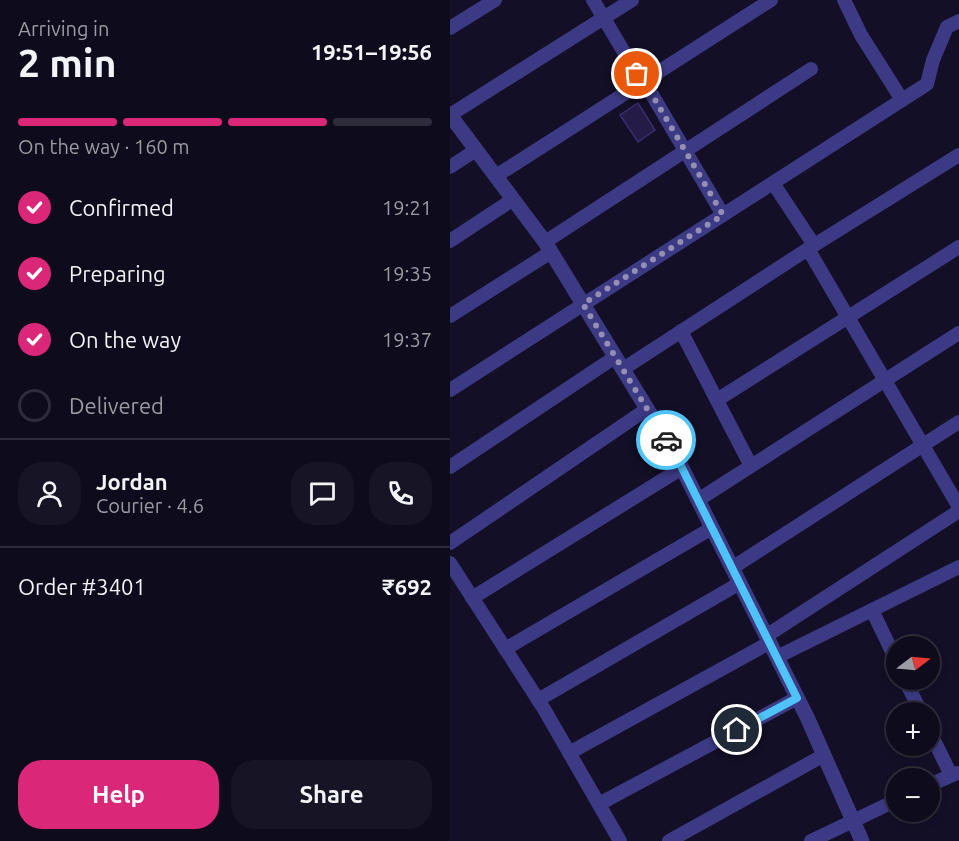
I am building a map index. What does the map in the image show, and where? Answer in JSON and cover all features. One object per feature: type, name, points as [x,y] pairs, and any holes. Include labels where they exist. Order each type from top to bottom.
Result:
[{"type":"street","points":[[450,28],[495,0]]},
{"type":"street","points":[[593,0],[723,215]]},
{"type":"street","points":[[632,0],[450,115],[548,247],[682,468],[797,698],[862,841]]},
{"type":"street","points":[[496,176],[771,0]]},
{"type":"street","points":[[843,0],[861,35],[902,100]]},
{"type":"street","points":[[450,390],[927,84],[933,60],[947,27],[959,21]]},
{"type":"street","points":[[450,316],[686,151],[811,69]]},
{"type":"street","points":[[450,167],[477,150]]},
{"type":"street","points":[[450,466],[619,363],[681,331],[959,155]]},
{"type":"street","points":[[569,753],[767,639],[959,509],[773,183]]},
{"type":"street","points":[[450,241],[512,200]]},
{"type":"street","points":[[717,400],[959,247]]},
{"type":"street","points":[[681,331],[751,466]]},
{"type":"street","points":[[698,500],[959,333]]},
{"type":"street","points":[[450,543],[647,409]]},
{"type":"street","points":[[732,568],[959,422]]},
{"type":"street","points":[[472,597],[682,468]]},
{"type":"street","points":[[506,649],[712,528]]},
{"type":"street","points":[[450,563],[538,700],[620,841]]},
{"type":"street","points":[[777,657],[958,570]]},
{"type":"street","points":[[538,700],[740,583]]},
{"type":"street","points":[[872,610],[886,639]]},
{"type":"street","points":[[599,804],[797,698]]},
{"type":"street","points":[[940,749],[955,774],[940,781]]},
{"type":"street","points":[[669,841],[824,756]]},
{"type":"street","points":[[811,841],[886,805]]},
{"type":"building","points":[[638,103],[655,130],[638,142],[620,115]]},
{"type":"way so far","points":[[637,74],[644,81],[723,215],[583,304],[666,440]]},
{"type":"route","points":[[666,440],[797,698],[737,730]]}]
